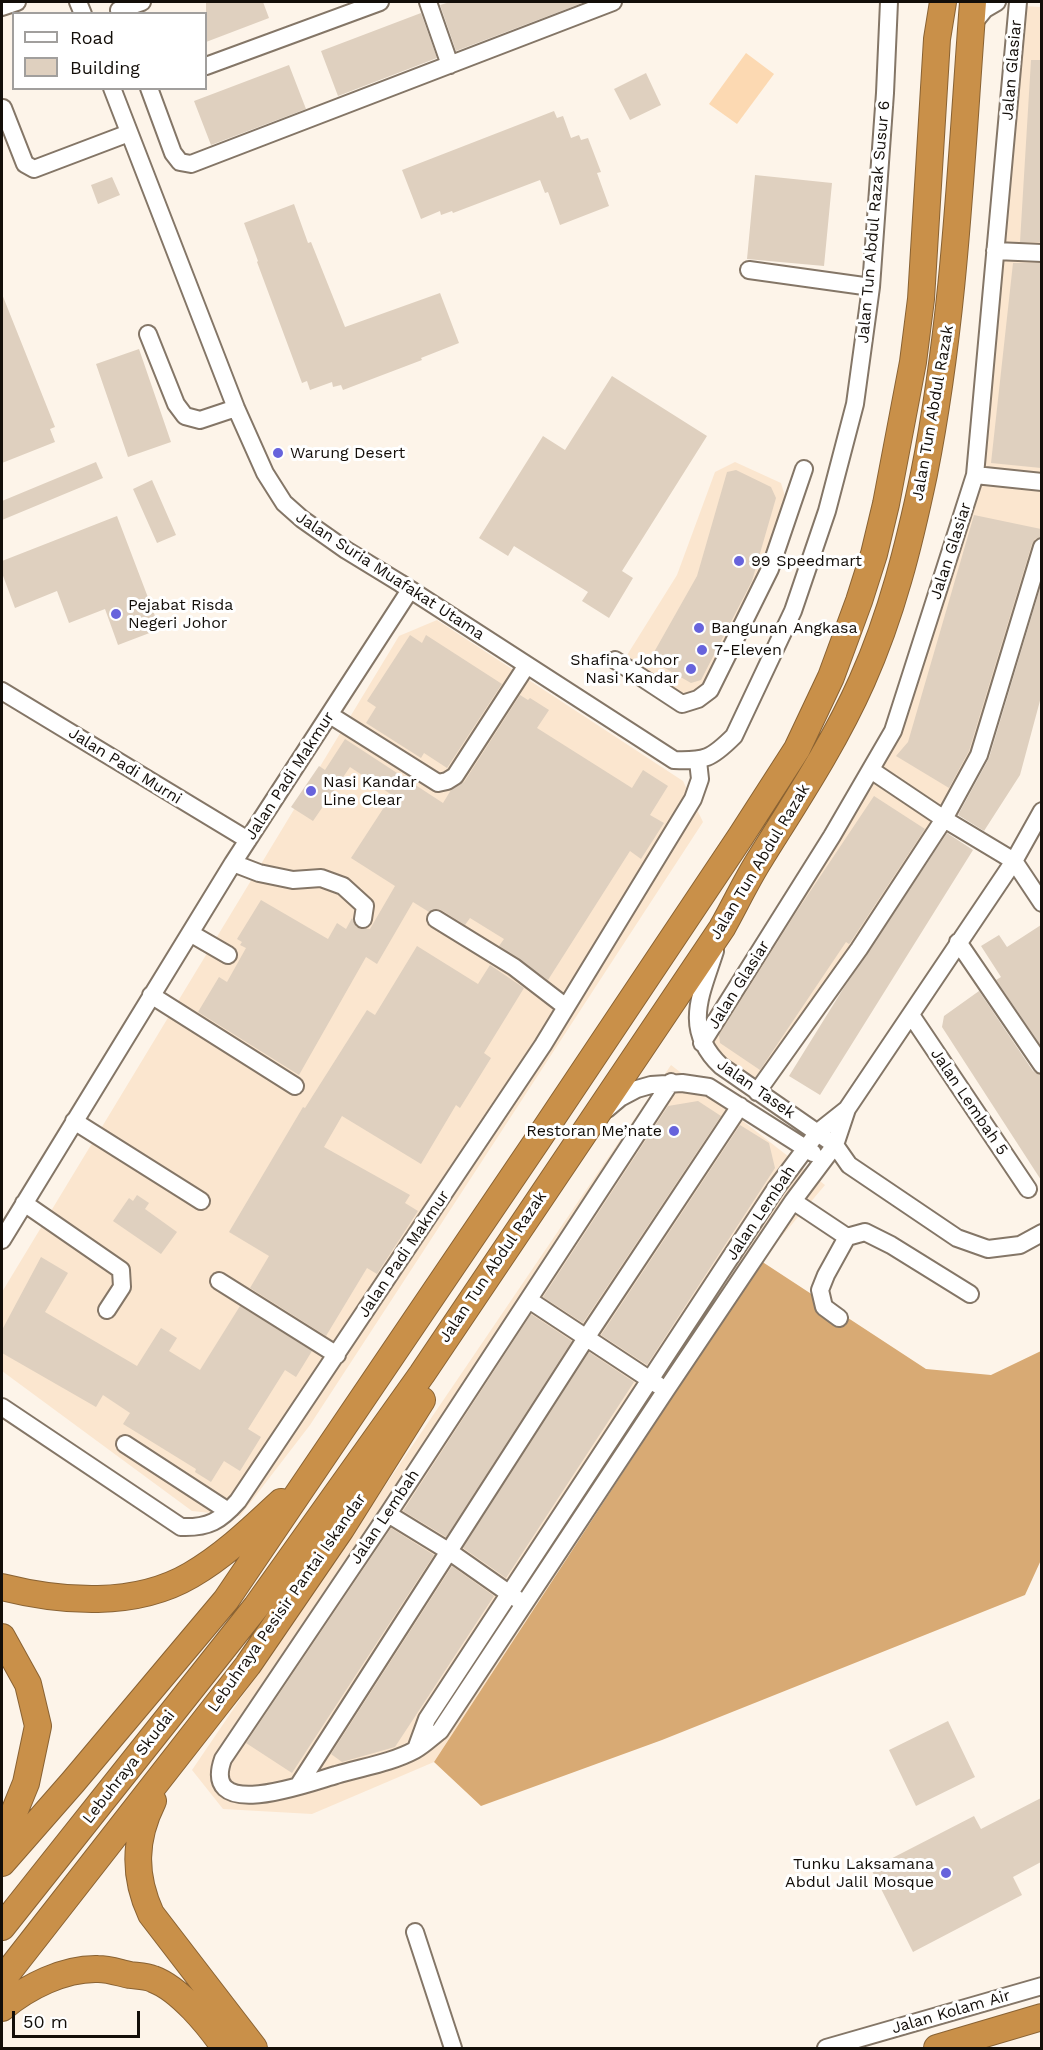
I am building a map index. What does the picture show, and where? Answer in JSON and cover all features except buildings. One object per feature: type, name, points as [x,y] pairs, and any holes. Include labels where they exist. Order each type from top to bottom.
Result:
[{"type":"highway","name":"Jalan Tun Abdul Razak","points":[[323,1455],[770,793],[797,749],[831,677],[874,554],[914,362],[921,299],[937,39],[943,2]]},
{"type":"highway","name":"Jalan Tun Abdul Razak","points":[[256,1607],[422,1374],[722,928],[758,862],[819,766],[862,681],[899,580],[911,535],[931,438],[951,303],[972,13]]},
{"type":"highway","name":"Lebuhraya Pesisir Pantai Iskandar","points":[[2,1980],[248,1665],[341,1529],[436,1378],[475,1292]]},
{"type":"highway","points":[[2,1587],[51,1597],[101,1600],[152,1590],[181,1580],[211,1562],[288,1496],[323,1455]]},
{"type":"highway","points":[[2,1863],[225,1600],[323,1455]]},
{"type":"highway","name":"Lebuhraya Skudai","points":[[2,1927],[256,1607]]},
{"type":"highway","points":[[2,1637],[28,1684],[38,1726],[26,1783],[2,1842]]},
{"type":"highway","points":[[176,1758],[144,1819],[139,1839],[138,1876],[142,1895],[151,1914],[254,2049]]},
{"type":"highway","points":[[2,2008],[32,1988],[63,1975],[99,1969],[153,1979],[168,1988],[200,2017],[225,2049]]},
{"type":"highway","points":[[937,2049],[1041,2018]]},
{"type":"street","points":[[2,7],[17,2]]},
{"type":"street","points":[[119,8],[142,2]]},
{"type":"street","points":[[207,66],[380,2]]},
{"type":"street","points":[[428,2],[450,65]]},
{"type":"street","points":[[150,90],[173,153],[180,162],[191,164],[613,2]]},
{"type":"street","name":"Jalan Tun Abdul Razak Susur 6","points":[[698,760],[717,753],[734,736],[793,611],[827,511],[855,404],[871,287],[889,2]]},
{"type":"street","points":[[972,13],[997,2]]},
{"type":"street","name":"Jalan Glasiar","points":[[702,1043],[832,836],[894,731],[975,475],[1018,2]]},
{"type":"street","name":"Jalan Suria Muafakat Utama","points":[[113,90],[236,408],[265,473],[284,503],[302,519],[346,550],[674,760],[698,760]]},
{"type":"street","points":[[3,108],[25,164],[34,170],[129,133]]},
{"type":"street","points":[[995,251],[1041,253]]},
{"type":"street","points":[[749,270],[871,287]]},
{"type":"street","points":[[148,334],[176,404],[185,416],[200,420],[236,408]]},
{"type":"street","points":[[615,660],[682,704],[698,699],[710,690],[770,569],[804,469]]},
{"type":"street","points":[[975,475],[1041,482]]},
{"type":"street","points":[[757,1092],[860,949],[944,819],[979,754],[1041,547]]},
{"type":"street","name":"Jalan Padi Makmur","points":[[2,1240],[233,863],[410,590]]},
{"type":"street","points":[[330,714],[420,773],[438,783],[447,781],[455,776],[527,665]]},
{"type":"street","name":"Jalan Padi Murni","points":[[2,692],[248,840]]},
{"type":"street","name":"Jalan Padi Makmur","points":[[2,1407],[181,1527],[211,1524],[228,1511],[238,1501],[337,1355],[543,1045],[693,799],[700,779],[698,760]]},
{"type":"street","points":[[871,770],[944,819],[1014,861],[1041,903]]},
{"type":"street","name":"Jalan Lembah","points":[[671,1082],[388,1514],[223,1759],[219,1769],[222,1784],[234,1794],[265,1794],[372,1765],[415,1750],[440,1731],[666,1390],[794,1201],[835,1145],[847,1109],[1014,861],[1041,811]]},
{"type":"street","points":[[233,863],[259,873],[293,880],[321,878],[343,886],[365,906],[363,919]]},
{"type":"street","points":[[436,919],[514,967],[566,1007]]},
{"type":"street","points":[[702,1043],[696,1023],[722,928]]},
{"type":"street","points":[[190,933],[228,955]]},
{"type":"street","points":[[958,942],[1041,1065]]},
{"type":"street","points":[[152,996],[295,1086]]},
{"type":"street","name":"Jalan Lembah 5","points":[[911,1015],[1028,1189]]},
{"type":"street","name":"Jalan Tasek","points":[[702,1043],[709,1055],[721,1066],[835,1145],[849,1164],[957,1238],[988,1250],[1020,1245],[1041,1233]]},
{"type":"street","name":"Jalan Tasek","points":[[589,1126],[620,1098],[637,1089],[671,1082],[709,1087],[824,1161],[849,1164]]},
{"type":"street","points":[[298,1786],[586,1338],[740,1106]]},
{"type":"street","name":"Jalan Lembah","points":[[415,1750],[427,1719],[776,1188],[818,1132],[847,1109]]},
{"type":"street","points":[[74,1121],[201,1201]]},
{"type":"street","points":[[794,1201],[847,1236],[865,1232],[891,1245],[970,1294]]},
{"type":"street","points":[[24,1203],[121,1270],[122,1287],[107,1310]]},
{"type":"street","points":[[839,1318],[824,1307],[820,1290],[847,1236]]},
{"type":"street","points":[[219,1281],[337,1355]]},
{"type":"street","points":[[529,1300],[666,1390]]},
{"type":"street","points":[[125,1444],[228,1511]]},
{"type":"street","points":[[388,1514],[450,1552],[525,1604]]},
{"type":"street","points":[[415,1932],[453,2049]]},
{"type":"street","name":"Jalan Kolam Air","points":[[826,2049],[1041,1986]]},
{"type":"shaded area","points":[[1023,6],[1041,7],[1041,533],[975,753],[938,821],[758,1085],[714,1052],[709,1044],[879,767],[983,469]]},
{"type":"shaded area","points":[[746,53],[774,74],[737,124],[709,104]]},
{"type":"shaded area","points":[[735,462],[781,483],[787,503],[765,571],[710,681],[684,700],[624,660],[677,575],[715,472]]},
{"type":"shaded area","points":[[437,620],[683,781],[703,822],[310,1425],[240,1516],[192,1511],[2,1371],[2,1292],[399,636]]},
{"type":"shaded area","points":[[671,1065],[825,1185],[761,1261],[434,1762],[312,1814],[223,1809],[192,1770]]},
{"type":"shaded area","points":[[761,1261],[926,1369],[991,1375],[1041,1351],[1041,1560],[1025,1595],[662,1740],[481,1806],[434,1762]]},
{"type":"place","name":"Warung Desert","points":[[278,453]]},
{"type":"place","name":"99 Speedmart","points":[[739,561]]},
{"type":"place","name":"Pejabat Risda Negeri Johor","points":[[116,614]]},
{"type":"place","name":"Bangunan Angkasa","points":[[699,628]]},
{"type":"place","name":"7-Eleven","points":[[702,650]]},
{"type":"place","name":"Shafina Johor Nasi Kandar","points":[[691,669]]},
{"type":"place","name":"Nasi Kandar Line Clear","points":[[311,791]]},
{"type":"place","name":"Restoran Me’nate","points":[[674,1131]]},
{"type":"place","name":"Tunku Laksamana Abdul Jalil Mosque","points":[[946,1873]]}]
